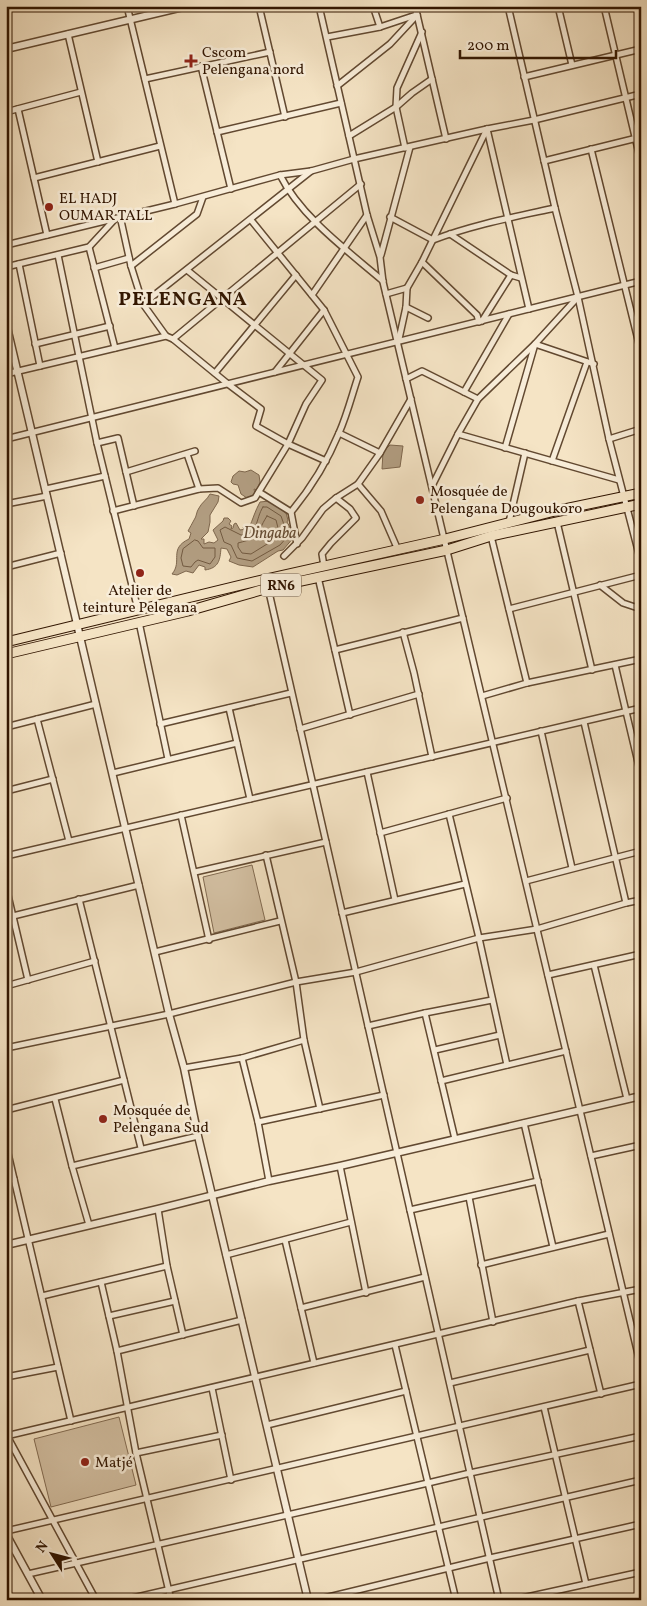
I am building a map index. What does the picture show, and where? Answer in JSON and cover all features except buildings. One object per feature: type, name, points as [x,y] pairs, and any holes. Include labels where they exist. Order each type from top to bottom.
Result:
[{"type":"highway","name":"RN6","points":[[6,642],[266,579],[445,539],[555,511],[641,493]]},
{"type":"highway","name":"RN6","points":[[6,654],[188,611],[268,588],[447,550],[491,536],[641,504]]},
{"type":"street","points":[[127,6],[174,204]]},
{"type":"street","points":[[6,49],[187,6]]},
{"type":"street","points":[[259,6],[285,117]]},
{"type":"street","points":[[318,6],[327,37],[367,215],[380,257],[383,282],[641,1367]]},
{"type":"street","points":[[373,6],[380,27]]},
{"type":"street","points":[[415,6],[446,139]]},
{"type":"street","points":[[508,6],[594,364],[609,440],[641,562]]},
{"type":"street","points":[[558,6],[572,65]]},
{"type":"street","points":[[604,6],[625,98],[638,138],[641,162]]},
{"type":"street","points":[[327,37],[380,27],[417,14]]},
{"type":"street","points":[[337,86],[390,44],[417,14]]},
{"type":"street","points":[[380,257],[407,147],[396,107],[396,88],[422,32]]},
{"type":"street","points":[[68,34],[98,162]]},
{"type":"street","points":[[524,77],[641,49]]},
{"type":"street","points":[[145,79],[270,52]]},
{"type":"street","points":[[201,66],[231,189]]},
{"type":"street","points":[[349,136],[396,107],[432,79]]},
{"type":"street","points":[[6,112],[81,92]]},
{"type":"street","points":[[6,244],[174,204],[280,175],[311,171],[354,159],[534,120],[641,94]]},
{"type":"street","points":[[216,132],[341,103]]},
{"type":"street","points":[[18,109],[47,235]]},
{"type":"street","points":[[487,129],[529,309]]},
{"type":"street","points":[[398,342],[406,307],[407,288],[422,262],[487,129]]},
{"type":"street","points":[[544,161],[638,138]]},
{"type":"street","points":[[34,178],[160,146]]},
{"type":"street","points":[[591,149],[641,352]]},
{"type":"street","points":[[143,304],[311,171]]},
{"type":"street","points":[[280,175],[288,190],[316,221],[383,282]]},
{"type":"street","points":[[173,339],[361,184]]},
{"type":"street","points":[[131,266],[197,214],[203,196]]},
{"type":"street","points":[[390,217],[433,240],[507,219],[555,208]]},
{"type":"street","points":[[312,295],[367,215]]},
{"type":"street","points":[[6,267],[89,247],[117,218]]},
{"type":"street","points":[[117,218],[143,304],[166,336],[173,339],[261,409],[256,426],[288,444],[326,461]]},
{"type":"street","points":[[251,220],[324,310],[358,377],[340,433],[310,488],[291,512]]},
{"type":"street","points":[[450,234],[511,275],[521,278]]},
{"type":"street","points":[[89,247],[115,348]]},
{"type":"street","points":[[58,255],[97,443],[138,610]]},
{"type":"street","points":[[94,268],[130,258]]},
{"type":"street","points":[[422,262],[477,315],[480,322]]},
{"type":"street","points":[[18,264],[40,366]]},
{"type":"street","points":[[113,511],[199,489],[218,488],[241,503],[255,498],[288,444],[306,404],[322,380],[187,270]]},
{"type":"street","points":[[215,373],[296,275]]},
{"type":"street","points":[[480,322],[511,275]]},
{"type":"street","points":[[6,439],[641,281]]},
{"type":"street","points":[[386,294],[407,288]]},
{"type":"street","points":[[432,484],[478,399],[578,297]]},
{"type":"street","points":[[406,307],[428,318]]},
{"type":"street","points":[[275,372],[324,310]]},
{"type":"street","points":[[464,392],[510,314]]},
{"type":"street","points":[[6,323],[79,625],[169,1014],[184,1068],[198,1136],[308,1600]]},
{"type":"street","points":[[36,344],[110,326]]},
{"type":"street","points":[[6,374],[166,336]]},
{"type":"street","points":[[534,344],[594,364]]},
{"type":"street","points":[[505,448],[534,344]]},
{"type":"street","points":[[552,462],[587,362]]},
{"type":"street","points":[[406,379],[422,371],[478,399]]},
{"type":"street","points":[[284,556],[297,544],[323,509],[358,484],[380,453],[411,399]]},
{"type":"street","points":[[609,440],[641,429]]},
{"type":"street","points":[[340,433],[380,453]]},
{"type":"street","points":[[458,434],[619,480]]},
{"type":"street","points":[[97,443],[118,438],[134,506]]},
{"type":"street","points":[[126,472],[195,451]]},
{"type":"street","points":[[186,454],[199,489]]},
{"type":"street","points":[[509,522],[525,454]]},
{"type":"street","points":[[6,504],[105,476]]},
{"type":"street","points":[[358,484],[381,511],[398,550]]},
{"type":"street","points":[[259,492],[291,512],[297,544]]},
{"type":"street","points":[[324,566],[322,554],[356,518],[350,509],[336,498]]},
{"type":"street","points":[[557,522],[592,670]]},
{"type":"street","points":[[491,536],[527,683]]},
{"type":"street","points":[[6,567],[61,553]]},
{"type":"street","points":[[509,609],[641,575]]},
{"type":"street","points":[[318,577],[350,715]]},
{"type":"street","points":[[266,579],[499,1600]]},
{"type":"street","points":[[600,585],[623,602],[641,609]]},
{"type":"street","points":[[336,650],[463,618]]},
{"type":"street","points":[[139,622],[168,759]]},
{"type":"street","points":[[403,632],[432,757]]},
{"type":"street","points":[[482,696],[527,683],[641,659]]},
{"type":"street","points":[[615,666],[641,775]]},
{"type":"street","points":[[160,724],[291,693]]},
{"type":"street","points":[[300,729],[418,694]]},
{"type":"street","points":[[6,727],[96,704]]},
{"type":"street","points":[[229,708],[250,799]]},
{"type":"street","points":[[6,856],[641,708]]},
{"type":"street","points":[[37,719],[69,841]]},
{"type":"street","points":[[584,722],[626,903]]},
{"type":"street","points":[[541,731],[572,868]]},
{"type":"street","points":[[112,773],[237,743]]},
{"type":"street","points":[[367,772],[395,900]]},
{"type":"street","points":[[6,791],[53,779]]},
{"type":"street","points":[[380,833],[507,798]]},
{"type":"street","points":[[449,814],[507,1065]]},
{"type":"street","points":[[182,815],[209,940]]},
{"type":"street","points":[[195,872],[326,842]]},
{"type":"street","points":[[526,881],[641,851]]},
{"type":"street","points":[[266,855],[280,921],[296,982],[304,1040],[320,1109]]},
{"type":"street","points":[[342,913],[465,884]]},
{"type":"street","points":[[13,916],[139,885]]},
{"type":"street","points":[[6,887],[28,980]]},
{"type":"street","points":[[79,899],[141,1148]]},
{"type":"street","points":[[6,1048],[169,1014],[296,982],[356,972],[479,938],[537,929],[641,900]]},
{"type":"street","points":[[155,952],[280,921]]},
{"type":"street","points":[[548,975],[639,954],[641,965]]},
{"type":"street","points":[[6,986],[95,961]]},
{"type":"street","points":[[594,965],[628,1099]]},
{"type":"street","points":[[368,1026],[492,1000]]},
{"type":"street","points":[[425,1013],[455,1139]]},
{"type":"street","points":[[434,1050],[500,1035]]},
{"type":"street","points":[[184,1068],[242,1058],[304,1040]]},
{"type":"street","points":[[442,1081],[566,1051]]},
{"type":"street","points":[[242,1058],[258,1122],[269,1181]]},
{"type":"street","points":[[6,1110],[124,1080]]},
{"type":"street","points":[[258,1122],[384,1095]]},
{"type":"street","points":[[6,1244],[158,1209],[213,1194],[641,1096]]},
{"type":"street","points":[[55,1099],[89,1225]]},
{"type":"street","points":[[524,1123],[553,1247]]},
{"type":"street","points":[[72,1166],[141,1148],[198,1136]]},
{"type":"street","points":[[6,1145],[71,1421]]},
{"type":"street","points":[[591,1156],[641,1145]]},
{"type":"street","points":[[340,1166],[366,1293]]},
{"type":"street","points":[[6,1181],[14,1179]]},
{"type":"street","points":[[410,1210],[538,1181]]},
{"type":"street","points":[[469,1197],[492,1322]]},
{"type":"street","points":[[158,1209],[167,1266],[183,1335]]},
{"type":"street","points":[[226,1254],[351,1222]]},
{"type":"street","points":[[481,1265],[608,1234]]},
{"type":"street","points":[[285,1240],[314,1363]]},
{"type":"street","points":[[42,1296],[167,1266]]},
{"type":"street","points":[[301,1308],[425,1277]]},
{"type":"street","points":[[101,1282],[117,1351],[136,1453],[171,1600]]},
{"type":"street","points":[[96,1600],[7,1435],[578,1301],[641,1290]]},
{"type":"street","points":[[109,1316],[175,1301]]},
{"type":"street","points":[[578,1301],[601,1394]]},
{"type":"street","points":[[117,1351],[242,1320]]},
{"type":"street","points":[[633,1336],[641,1334]]},
{"type":"street","points":[[395,1345],[456,1600]]},
{"type":"street","points":[[450,1383],[590,1350]]},
{"type":"street","points":[[6,1377],[58,1367]]},
{"type":"street","points":[[42,1600],[6,1533],[641,1384]]},
{"type":"street","points":[[212,1388],[231,1480]]},
{"type":"street","points":[[267,1425],[406,1392]]},
{"type":"street","points":[[544,1407],[586,1584]]},
{"type":"street","points":[[136,1453],[222,1435]]},
{"type":"street","points":[[28,1574],[641,1436]]},
{"type":"street","points":[[124,1600],[298,1558],[439,1528],[566,1496],[641,1480]]},
{"type":"street","points":[[316,1600],[641,1524]]},
{"type":"street","points":[[513,1600],[641,1572]]},
{"type":"shaded area","points":[[252,865],[265,920],[214,933],[203,877]]},
{"type":"shaded area","name":"Matjé","points":[[119,1417],[136,1485],[51,1507],[34,1439]]},
{"type":"water","points":[[390,445],[403,446],[400,467],[382,469],[383,452]]},
{"type":"water","points":[[251,470],[259,475],[260,482],[257,490],[254,489],[255,494],[247,498],[241,494],[238,485],[231,482],[233,476],[239,471]]},
{"type":"water","name":"Dingaba","points":[[210,494],[219,496],[218,502],[210,515],[208,532],[201,539],[204,539],[204,544],[214,543],[218,540],[213,530],[224,518],[228,518],[231,521],[229,524],[232,526],[231,529],[236,523],[240,530],[246,529],[243,528],[244,526],[249,528],[260,502],[269,501],[286,513],[287,522],[294,537],[283,550],[278,551],[253,567],[229,561],[231,557],[227,549],[221,548],[218,563],[210,569],[205,570],[205,567],[199,565],[193,573],[186,571],[177,575],[172,574],[175,569],[177,551],[189,539],[191,533],[188,531],[198,509]]},
{"type":"place","name":"Cscom Pelengana nord","points":[[191,61]]},
{"type":"place","name":"EL HADJ OUMAR TALL","points":[[49,207]]},
{"type":"place","name":"Mosquée de Pelengana Dougoukoro","points":[[420,500]]},
{"type":"place","name":"Atelier de teinture Pelegana","points":[[140,573]]},
{"type":"place","name":"Mosquée de Pelengana Sud","points":[[103,1119]]},
{"type":"place","name":"Matjé","points":[[85,1462]]},
{"type":"district","name":"PELENGANA","points":[[183,298]]}]
